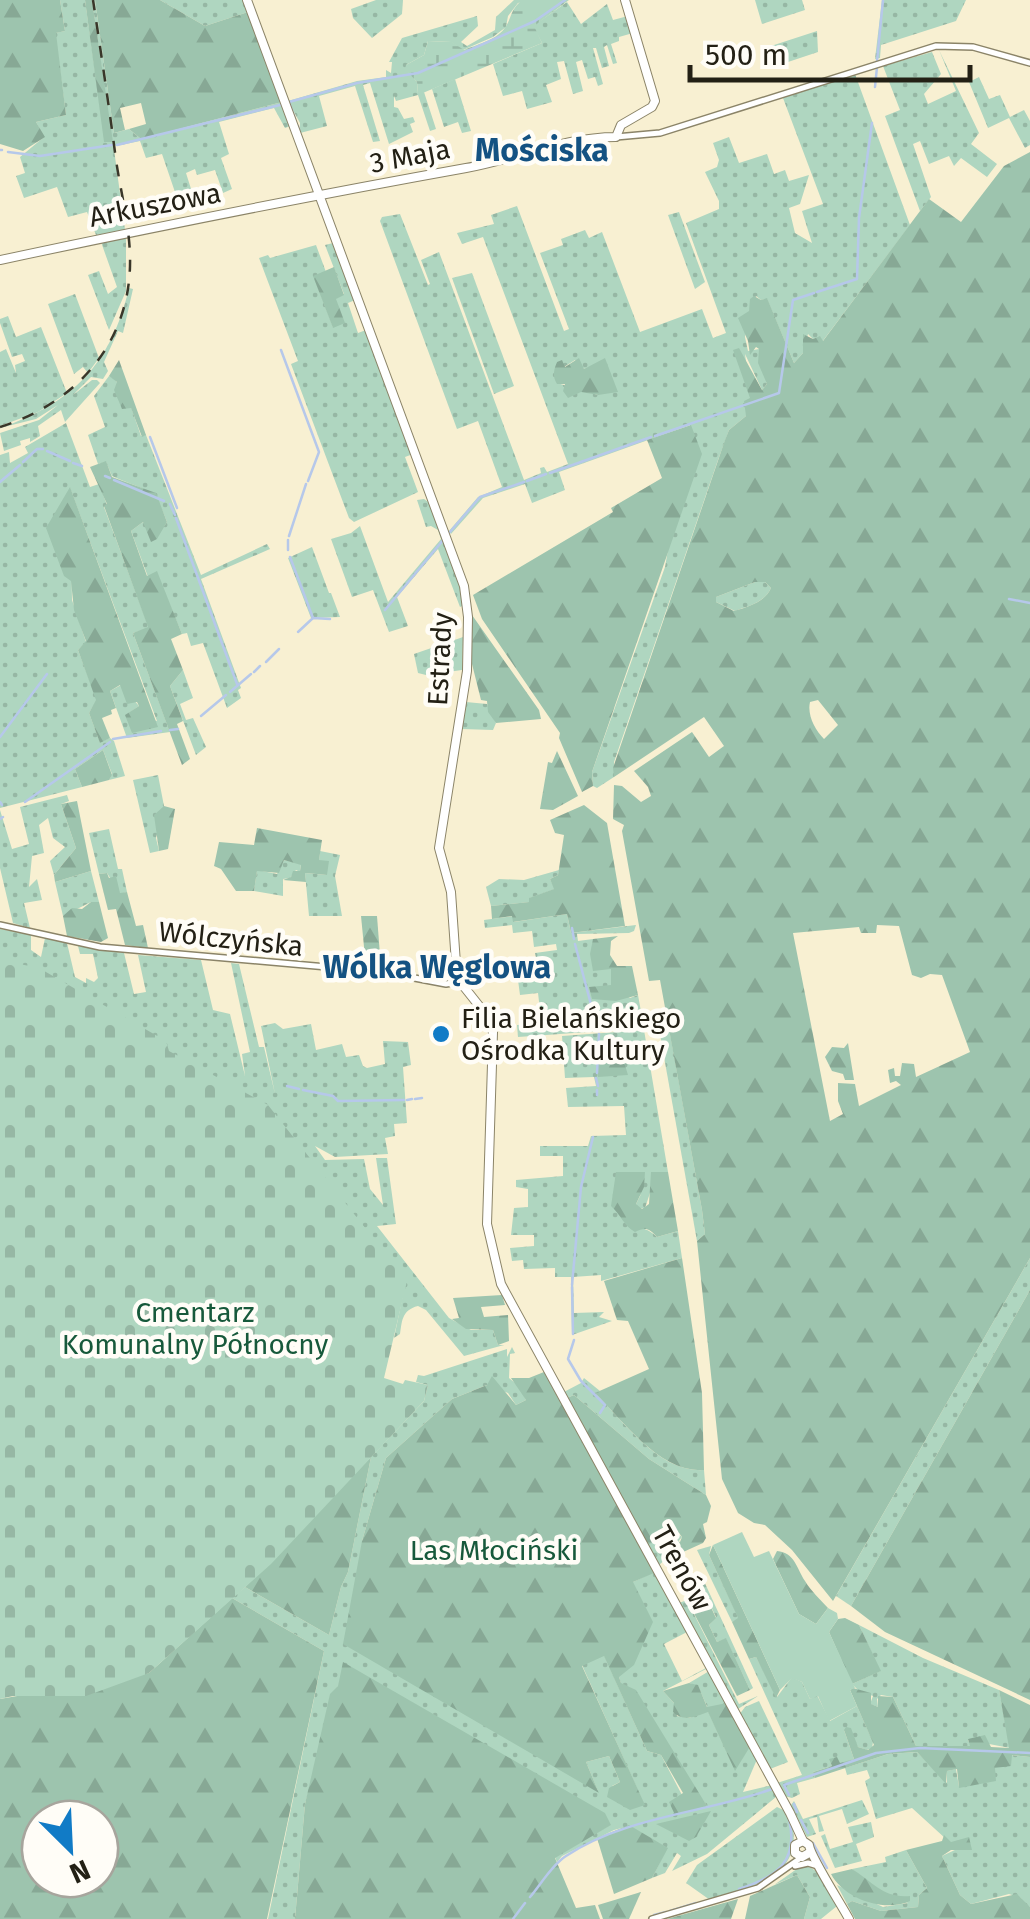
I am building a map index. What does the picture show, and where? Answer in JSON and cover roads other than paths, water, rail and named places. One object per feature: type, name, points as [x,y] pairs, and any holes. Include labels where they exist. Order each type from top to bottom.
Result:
[{"type":"main road","name":"Estrady","points":[[247,0],[464,586],[468,617],[466,671],[439,848],[451,892],[458,982]]},
{"type":"main road","points":[[616,137],[621,125],[655,102],[626,0]]},
{"type":"main road","name":"3 Maja","points":[[319,195],[487,164],[582,140],[616,137]]},
{"type":"main road","name":"Arkuszowa","points":[[0,260],[319,195]]},
{"type":"main road","name":"Trenów","points":[[458,982],[492,1026],[494,1062],[486,1224],[502,1284],[795,1824],[798,1845],[809,1845],[805,1856]]},
{"type":"main road","points":[[798,1845],[805,1856],[822,1868],[849,1919]]},
{"type":"street","name":"3 Maja","points":[[616,137],[670,130],[938,46],[972,47],[1030,62]]},
{"type":"street","name":"Wólczyńska","points":[[0,925],[100,947],[384,972],[446,984],[458,982]]},
{"type":"street","points":[[788,1869],[798,1845]]},
{"type":"street","points":[[652,1919],[747,1892],[766,1884],[805,1856]]},
{"type":"street","points":[[788,1869],[808,1863],[822,1868]]},
{"type":"waterway","points":[[295,119],[289,102],[357,83],[418,73],[535,21],[565,0]]},
{"type":"waterway","points":[[877,61],[883,0]]},
{"type":"waterway","points":[[875,87],[877,67]]},
{"type":"waterway","points":[[117,145],[280,105]]},
{"type":"waterway","points":[[817,292],[857,279],[859,218],[872,123]]},
{"type":"waterway","points":[[298,126],[299,130]]},
{"type":"waterway","points":[[8,152],[40,156],[112,145]]},
{"type":"waterway","points":[[655,436],[779,393],[793,300],[814,293]]},
{"type":"waterway","points":[[281,350],[319,452],[308,481]]},
{"type":"waterway","points":[[150,437],[177,508]]},
{"type":"waterway","points":[[550,473],[651,437]]},
{"type":"waterway","points":[[23,462],[37,449],[43,449]]},
{"type":"waterway","points":[[47,451],[70,461]]},
{"type":"waterway","points":[[73,463],[82,466]]},
{"type":"waterway","points":[[0,482],[20,465]]},
{"type":"waterway","points":[[527,481],[546,474]]},
{"type":"waterway","points":[[105,476],[110,478]]},
{"type":"waterway","points":[[114,480],[164,501]]},
{"type":"waterway","points":[[450,532],[480,497],[524,482]]},
{"type":"waterway","points":[[289,536],[306,484]]},
{"type":"waterway","points":[[170,504],[175,515]]},
{"type":"waterway","points":[[176,518],[237,684]]},
{"type":"waterway","points":[[385,610],[444,539]]},
{"type":"waterway","points":[[288,540],[288,550]]},
{"type":"waterway","points":[[290,557],[313,618]]},
{"type":"waterway","points":[[1009,599],[1030,603]]},
{"type":"waterway","points":[[298,632],[313,618],[330,619]]},
{"type":"waterway","points":[[266,662],[279,649]]},
{"type":"waterway","points":[[254,672],[260,666]]},
{"type":"waterway","points":[[0,737],[47,674]]},
{"type":"waterway","points":[[230,692],[251,674]]},
{"type":"waterway","points":[[201,716],[226,695]]},
{"type":"waterway","points":[[170,730],[178,729]]},
{"type":"waterway","points":[[113,739],[161,731]]},
{"type":"waterway","points":[[25,802],[110,742]]},
{"type":"waterway","points":[[572,928],[574,939]]},
{"type":"waterway","points":[[575,944],[598,1031]]},
{"type":"waterway","points":[[597,1073],[599,1034]]},
{"type":"waterway","points":[[596,1078],[598,1086]]},
{"type":"waterway","points":[[287,1086],[299,1089]]},
{"type":"waterway","points":[[303,1090],[333,1096],[338,1101],[404,1100]]},
{"type":"waterway","points":[[597,1090],[597,1095]]},
{"type":"waterway","points":[[415,1099],[422,1098]]},
{"type":"waterway","points":[[407,1100],[412,1099]]},
{"type":"waterway","points":[[572,1285],[581,1187],[593,1137]]},
{"type":"waterway","points":[[572,1287],[573,1334]]},
{"type":"waterway","points":[[574,1340],[568,1359],[581,1381],[605,1405],[600,1413]]},
{"type":"waterway","points":[[789,1795],[784,1785],[876,1753],[920,1748],[1030,1753]]},
{"type":"waterway","points":[[530,1897],[561,1860],[589,1843],[640,1824],[772,1789]]},
{"type":"waterway","points":[[794,1804],[797,1812]]},
{"type":"waterway","points":[[739,1889],[764,1879],[782,1865],[791,1846],[789,1819]]},
{"type":"waterway","points":[[801,1820],[808,1833]]},
{"type":"waterway","points":[[813,1843],[827,1868]]},
{"type":"waterway","points":[[513,1919],[525,1903]]},
{"type":"waterway","points":[[670,1911],[696,1903]]},
{"type":"waterway","points":[[654,1915],[666,1912]]},
{"type":"railway","points":[[0,427],[51,403],[92,368],[108,346],[127,295],[129,239],[93,0]]},
{"type":"place","name":"Filia Bielańskiego Ośrodka Kultury","points":[[441,1034]]},
{"type":"district","name":"Mościska","points":[[542,150]]},
{"type":"district","name":"Wólka Węglowa","points":[[437,967]]},
{"type":"park label","name":"Cmentarz Komunalny Północny","points":[[195,1328]]},
{"type":"park label","name":"Las Młociński","points":[[494,1550]]}]
